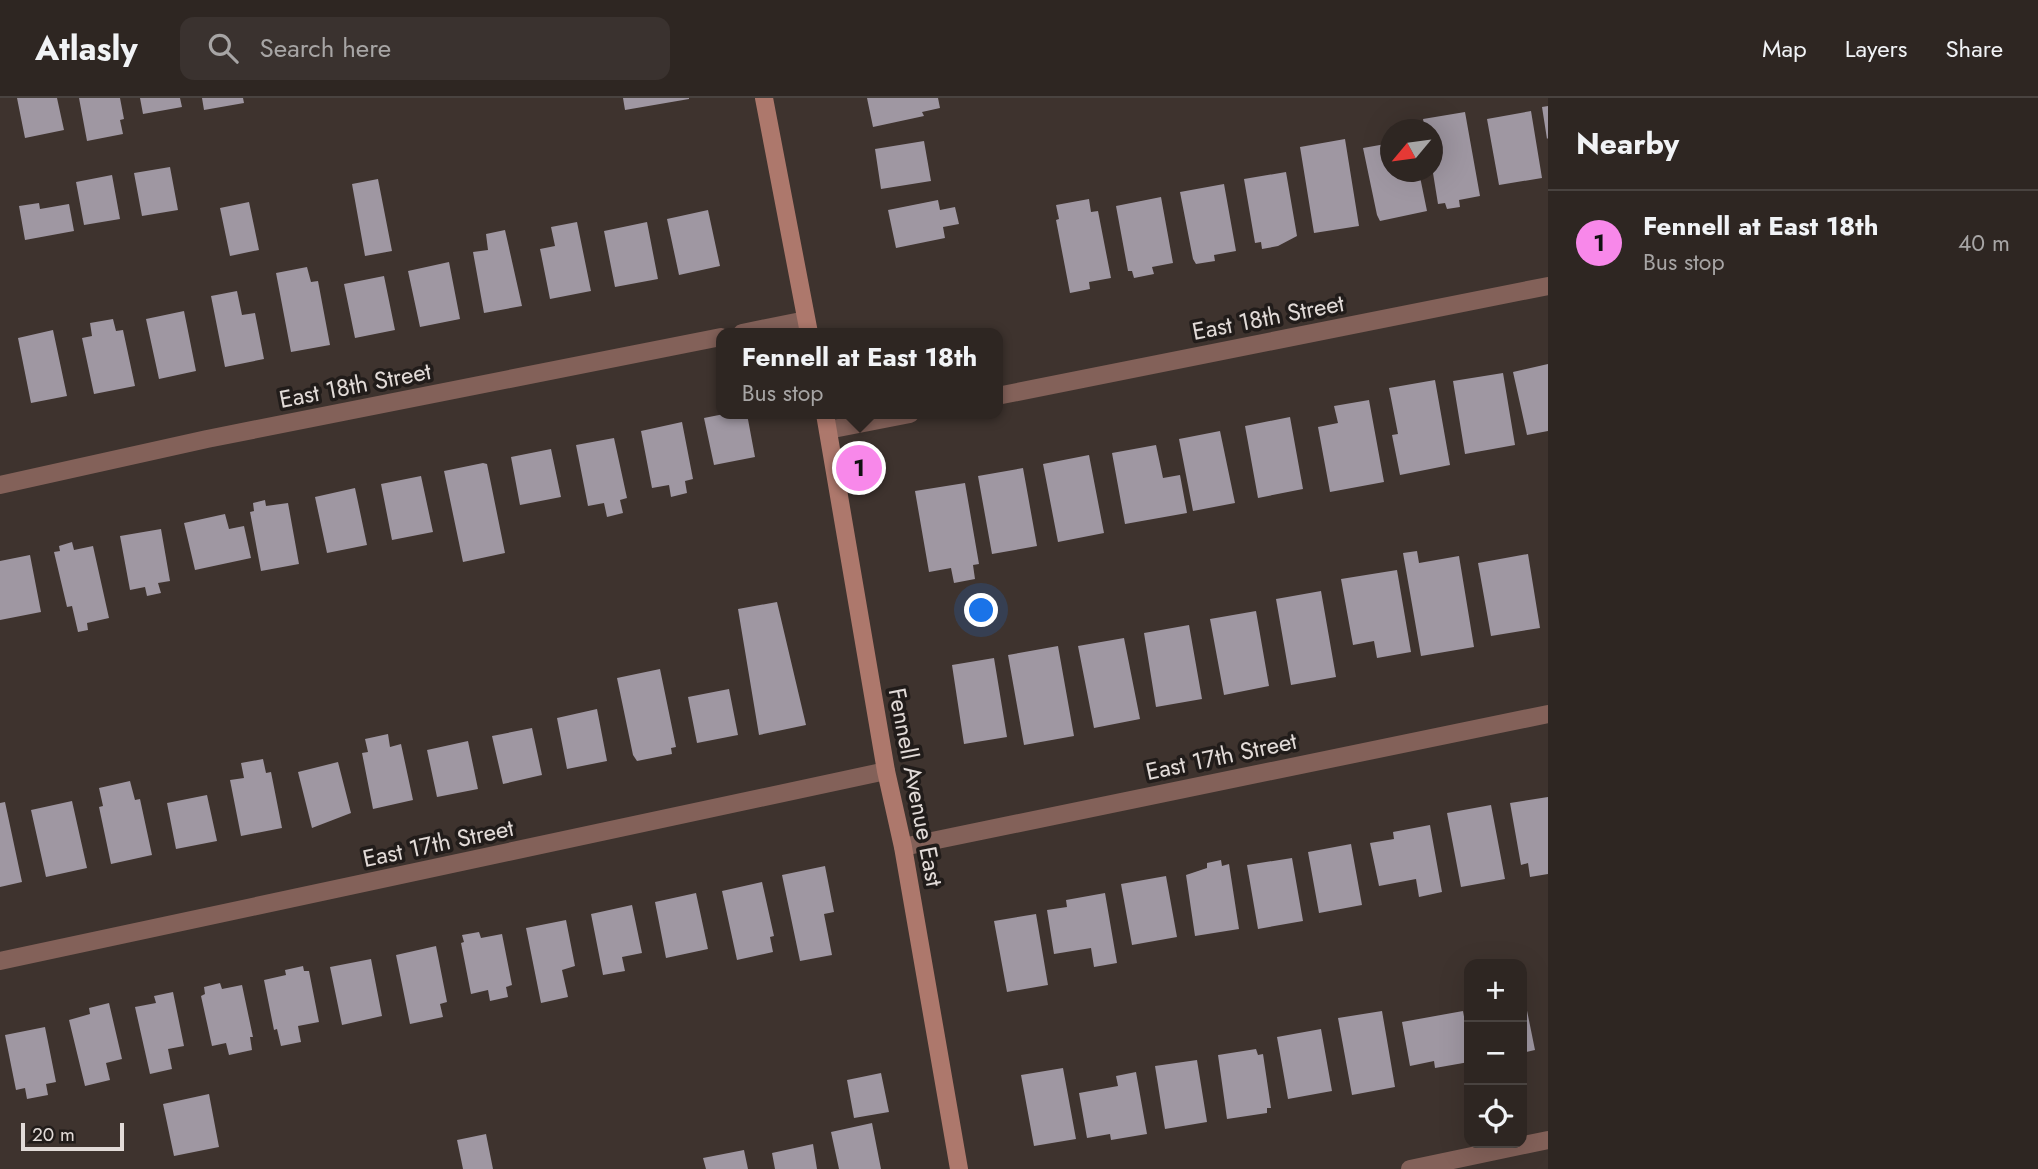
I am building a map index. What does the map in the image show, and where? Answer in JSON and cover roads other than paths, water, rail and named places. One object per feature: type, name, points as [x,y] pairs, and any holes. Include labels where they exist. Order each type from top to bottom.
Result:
[{"type":"main road","points":[[764,98],[808,327]]},
{"type":"main road","name":"Fennell Avenue East","points":[[826,422],[960,1169]]},
{"type":"street","name":"East 18th Street","points":[[1003,395],[1548,286]]},
{"type":"street","name":"East 18th Street","points":[[0,485],[207,439],[716,338]]},
{"type":"street","points":[[826,422],[857,419]]},
{"type":"street","name":"East 17th Street","points":[[903,847],[1548,714]]},
{"type":"street","name":"East 17th Street","points":[[0,961],[887,771]]},
{"type":"street","points":[[1410,1169],[1548,1140]]},
{"type":"place","name":"Fennell at East 18th","points":[[859,468]]}]
